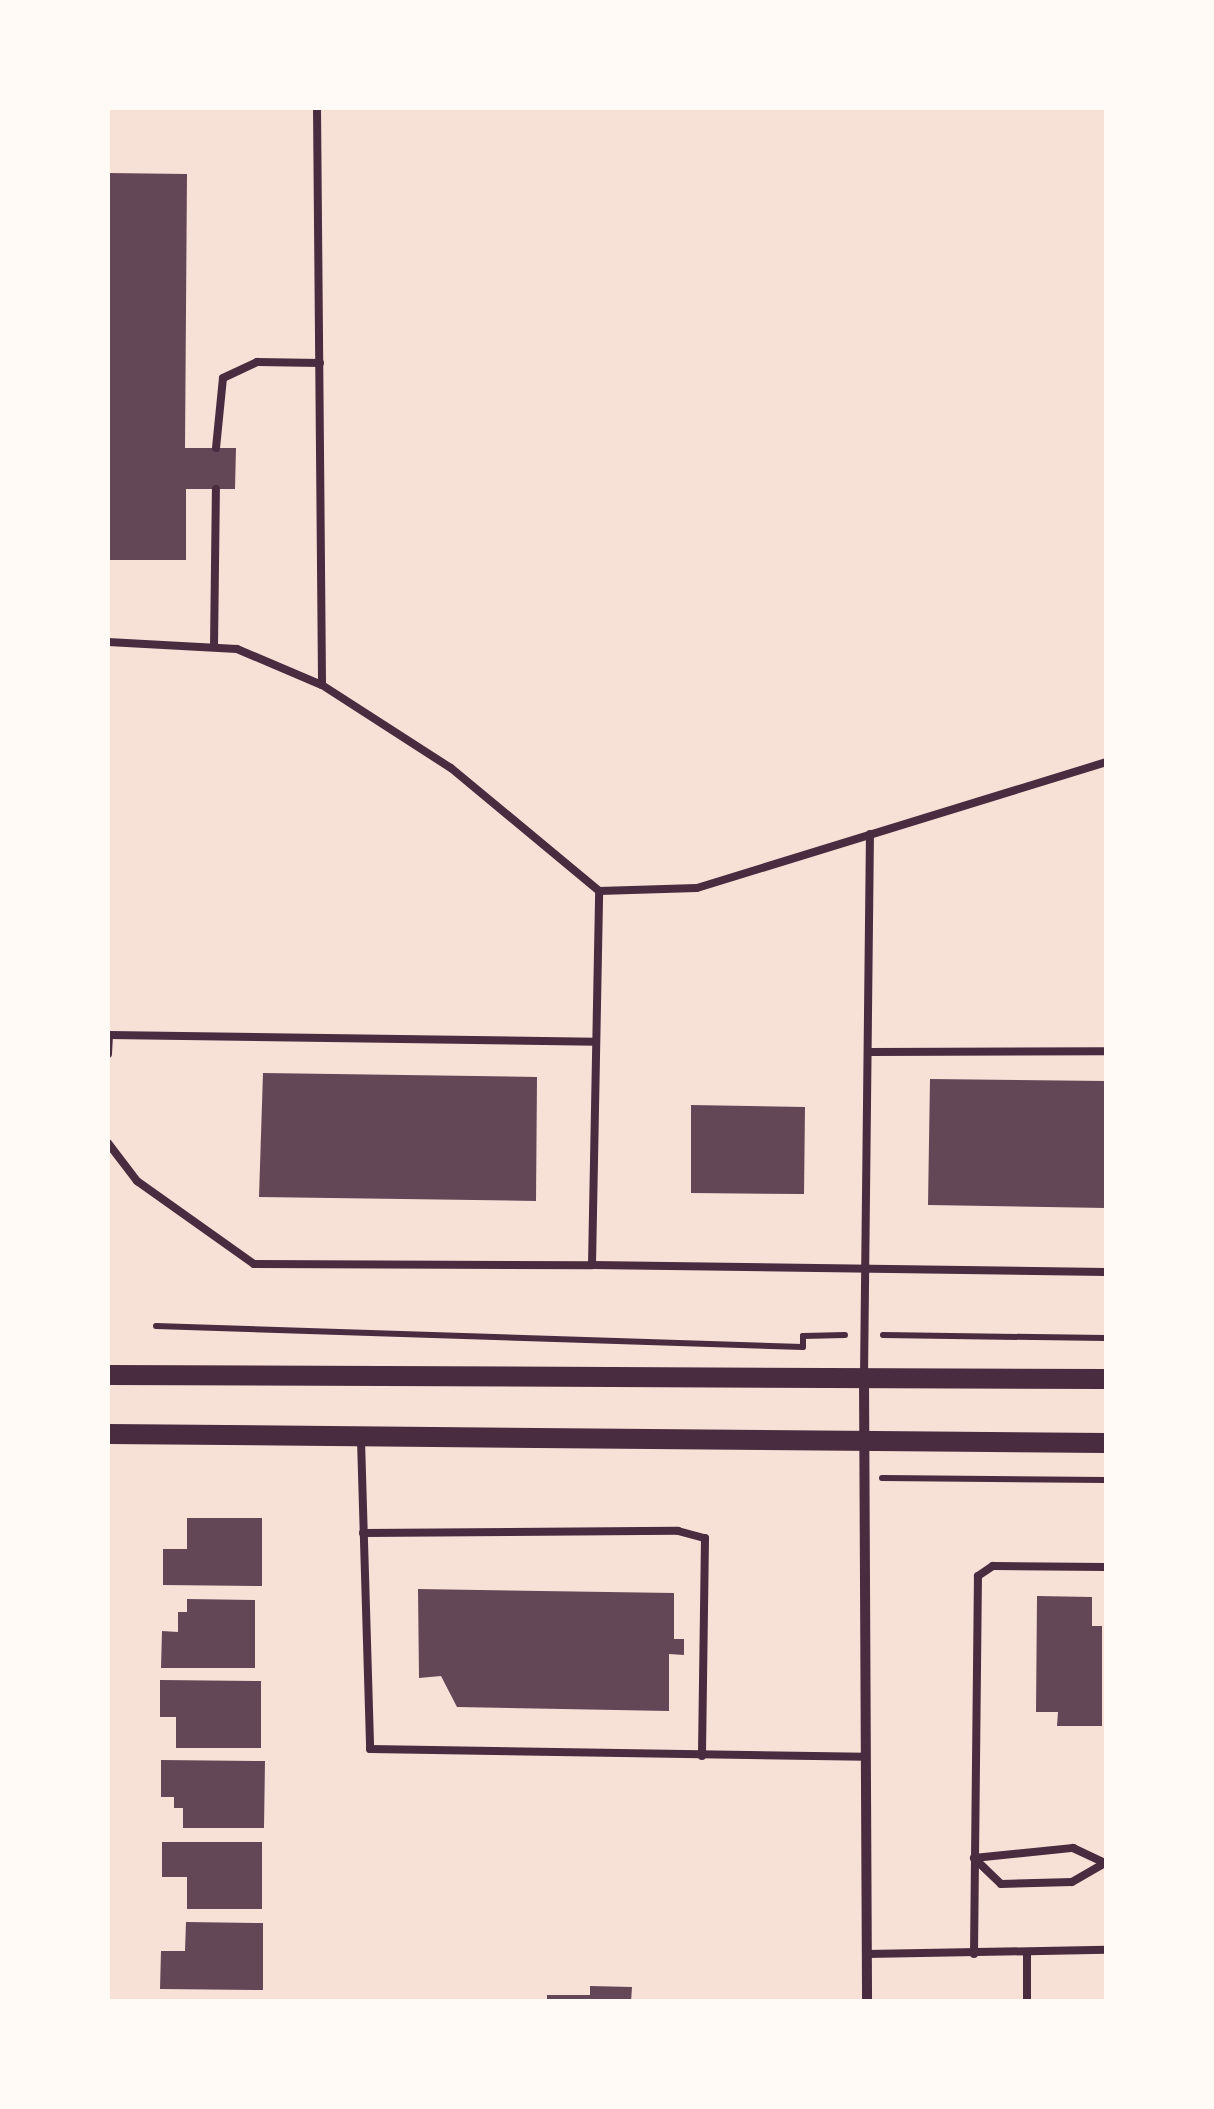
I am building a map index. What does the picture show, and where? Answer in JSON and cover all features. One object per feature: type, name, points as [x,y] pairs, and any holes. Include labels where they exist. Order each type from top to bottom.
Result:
[{"type":"main road","points":[[108,1374],[1106,1378]]},
{"type":"main road","points":[[108,1434],[1106,1443]]},
{"type":"street","points":[[864,1377],[867,2002]]},
{"type":"lane","points":[[318,108],[322,685]]},
{"type":"lane","points":[[216,448],[223,378],[257,362],[320,363]]},
{"type":"lane","points":[[214,646],[216,490]]},
{"type":"lane","points":[[108,642],[238,650],[322,685],[451,768],[599,890],[696,888],[1106,762]]},
{"type":"lane","points":[[864,1377],[870,834]]},
{"type":"lane","points":[[592,1265],[599,890]]},
{"type":"lane","points":[[108,1054],[109,1036],[596,1042]]},
{"type":"lane","points":[[868,1052],[1106,1051]]},
{"type":"lane","points":[[108,1143],[138,1181],[254,1264],[1106,1272]]},
{"type":"lane","points":[[361,1436],[370,1750],[864,1757]]},
{"type":"lane","points":[[363,1533],[678,1530],[706,1538],[702,1756]]},
{"type":"lane","points":[[974,1954],[978,1576],[993,1566],[1106,1567]]},
{"type":"lane","points":[[974,1858],[1073,1848],[1106,1862]]},
{"type":"lane","points":[[1106,1848],[1106,1862]]},
{"type":"lane","points":[[974,1858],[1000,1884],[1072,1882],[1106,1862]]},
{"type":"lane","points":[[867,1954],[1106,1950]]},
{"type":"lane","points":[[1027,1953],[1027,2002]]},
{"type":"path","points":[[156,1326],[802,1346],[804,1336],[1106,1338]]},
{"type":"path","points":[[866,1478],[1106,1480]]},
{"type":"building","points":[[108,173],[187,174],[185,448],[236,448],[235,489],[186,489],[186,560],[108,560]]},
{"type":"building","points":[[263,1073],[537,1077],[536,1201],[259,1197]]},
{"type":"building","points":[[930,1079],[1106,1081],[1106,1208],[928,1205]]},
{"type":"building","points":[[691,1105],[805,1107],[804,1194],[691,1193]]},
{"type":"building","points":[[187,1518],[262,1518],[262,1586],[163,1585],[163,1549],[187,1549]]},
{"type":"building","points":[[418,1589],[674,1593],[674,1639],[684,1639],[684,1655],[669,1654],[669,1711],[457,1707],[441,1676],[419,1678]]},
{"type":"building","points":[[1037,1596],[1092,1597],[1092,1626],[1102,1626],[1102,1726],[1057,1726],[1058,1712],[1036,1712]]},
{"type":"building","points":[[187,1599],[255,1600],[255,1668],[161,1668],[162,1631],[178,1632],[178,1612],[187,1612]]},
{"type":"building","points":[[160,1680],[261,1681],[261,1748],[176,1748],[176,1717],[160,1717]]},
{"type":"building","points":[[161,1760],[265,1761],[264,1828],[183,1828],[183,1808],[174,1808],[174,1797],[161,1797]]},
{"type":"building","points":[[162,1842],[262,1842],[262,1909],[187,1909],[187,1877],[162,1877]]},
{"type":"building","points":[[186,1922],[263,1923],[263,1990],[160,1989],[161,1951],[185,1951]]},
{"type":"building","points":[[590,1986],[632,1987],[631,2002],[547,2002],[547,1995],[590,1995]]}]
